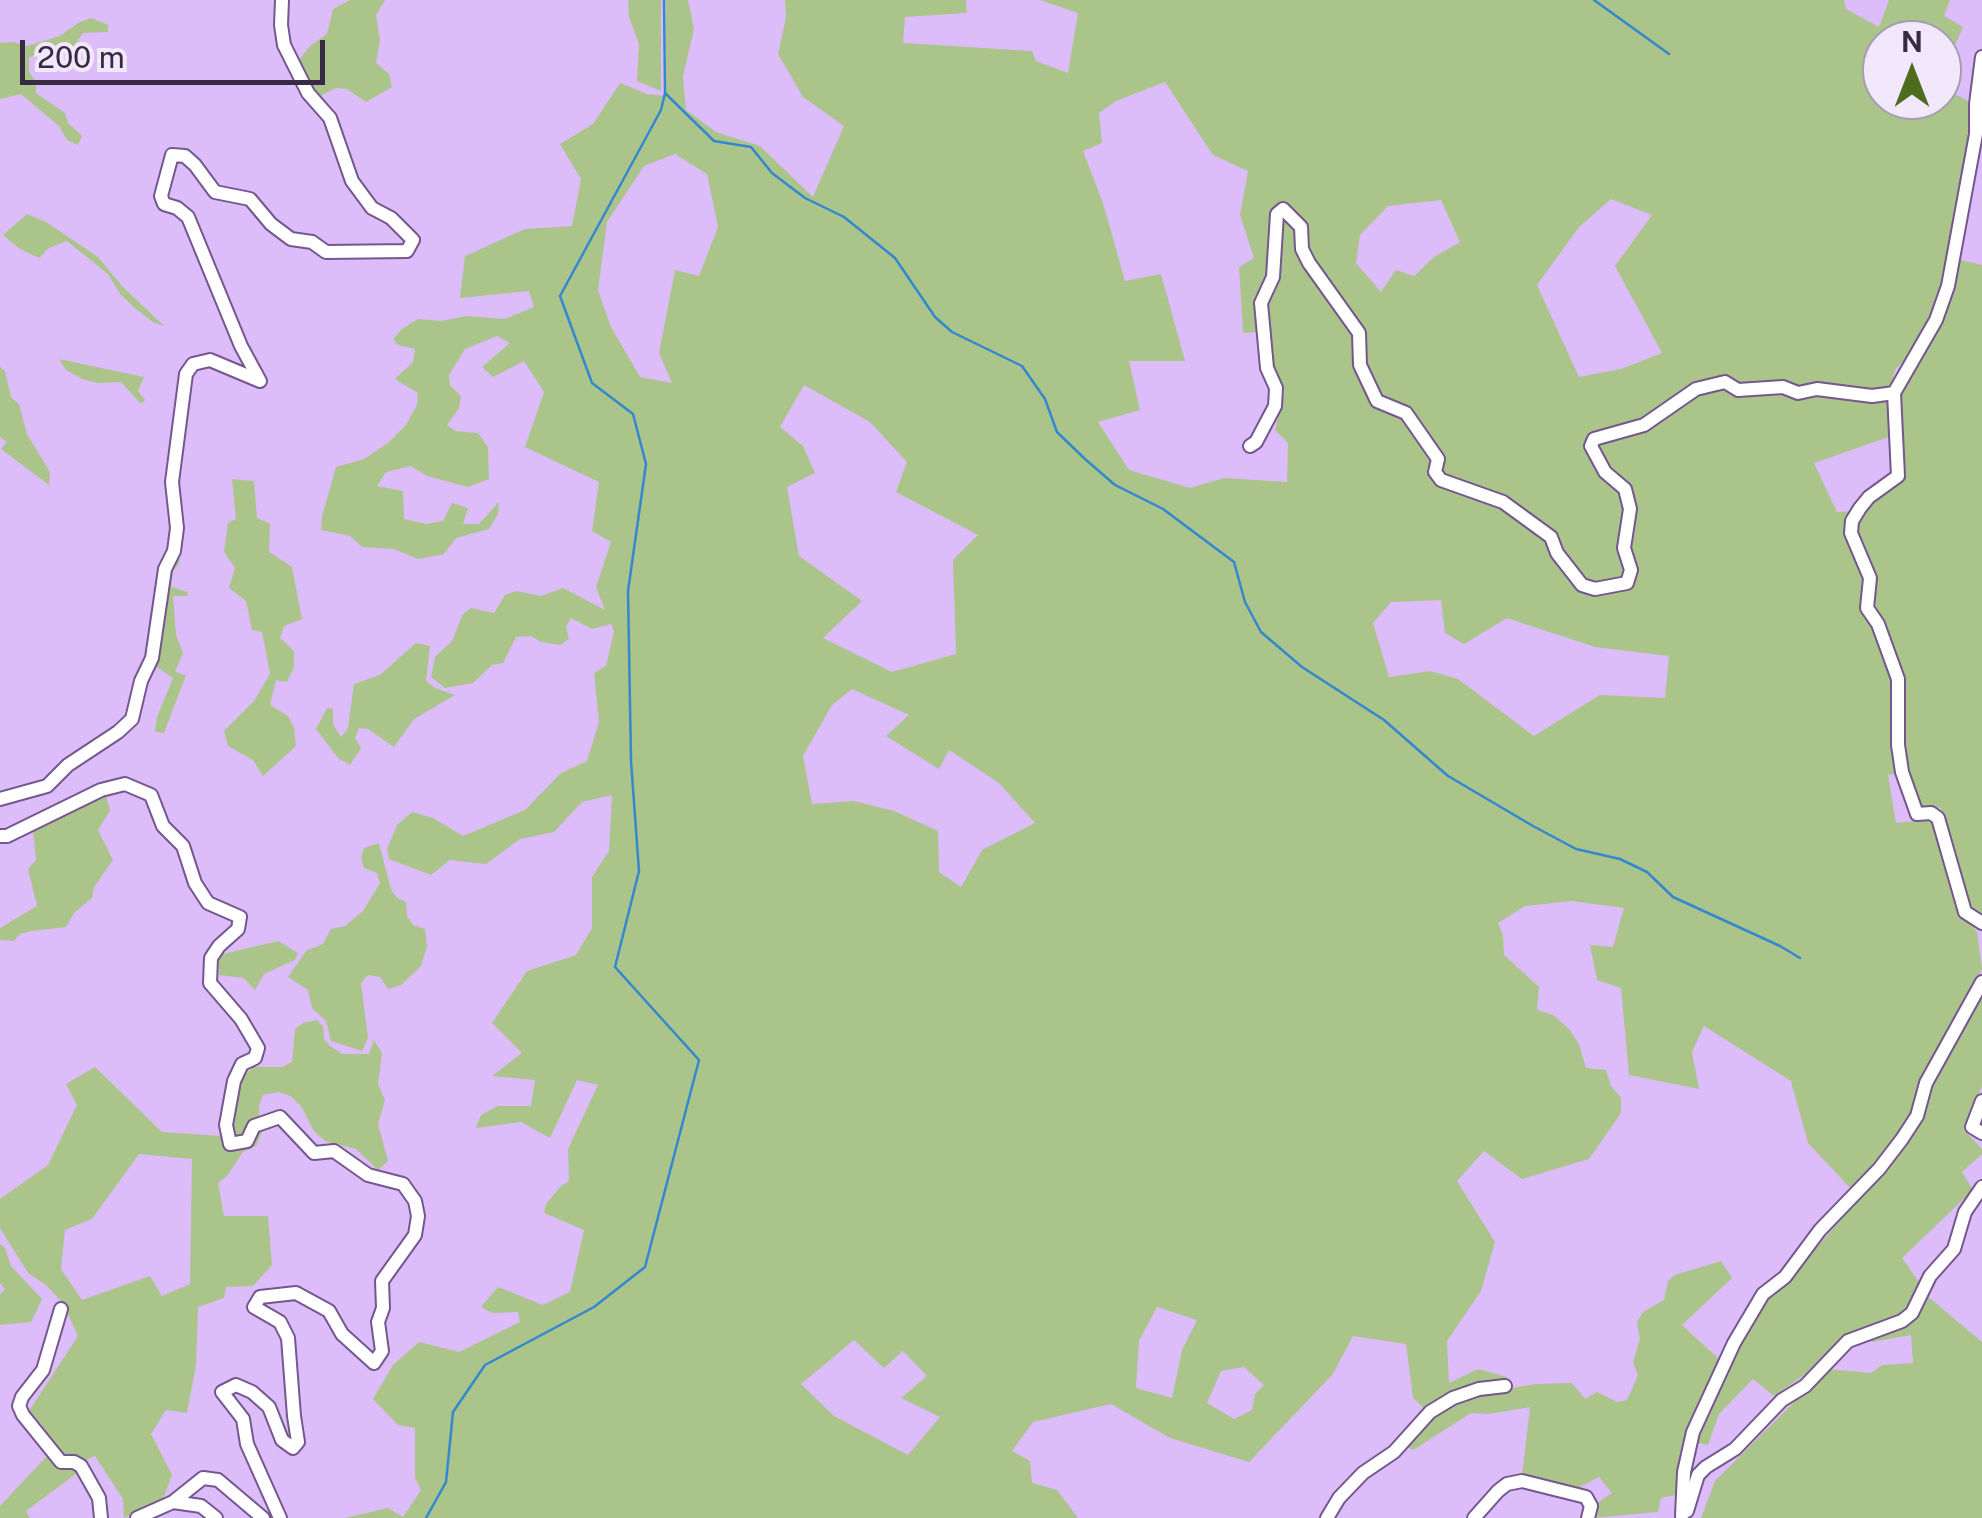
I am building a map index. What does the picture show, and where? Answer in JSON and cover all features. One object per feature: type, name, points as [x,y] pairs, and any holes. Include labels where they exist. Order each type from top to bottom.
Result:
[{"type":"street","points":[[0,799],[47,786],[68,765],[132,719],[141,681],[152,658],[165,569],[174,552],[172,482],[186,374],[193,364],[210,360],[260,381],[241,346],[188,217],[164,204],[161,196],[172,155],[185,156],[215,192],[250,199],[291,240],[312,242],[326,252],[407,251],[412,240],[391,218],[372,208],[352,181],[330,118],[308,92],[284,45],[282,0]]},
{"type":"street","points":[[1982,57],[1976,134],[1948,286],[1936,320],[1920,352],[1897,382],[1894,394],[1898,476],[1860,508],[1851,534],[1870,578],[1866,608],[1878,624],[1898,678],[1902,772],[1918,814],[1931,813],[1938,818],[1965,912],[1982,923]]},
{"type":"street","points":[[1250,446],[1275,406],[1276,388],[1267,368],[1260,303],[1273,277],[1277,214],[1283,209],[1301,227],[1302,249],[1359,333],[1360,365],[1377,401],[1406,413],[1438,458],[1435,472],[1440,480],[1503,502],[1551,537],[1557,552],[1582,585],[1594,589],[1627,582],[1630,570],[1624,548],[1630,509],[1625,490],[1605,472],[1591,446],[1594,439],[1644,425],[1696,389],[1724,382],[1738,390],[1783,387],[1798,393],[1817,388],[1872,396],[1894,394]]},
{"type":"street","points":[[0,836],[100,790],[125,784],[152,795],[163,826],[183,846],[195,883],[208,903],[240,917],[238,929],[211,958],[210,983],[241,1018],[258,1048],[255,1058],[242,1064],[234,1080],[226,1125],[230,1144],[247,1141],[254,1126],[280,1118],[314,1152],[334,1151],[368,1174],[403,1184],[415,1200],[415,1234],[382,1281],[383,1308],[378,1322],[382,1350],[374,1363],[342,1334],[329,1311],[296,1294],[260,1297],[254,1306],[280,1322],[288,1338],[298,1442],[293,1448],[282,1440],[269,1408],[252,1392],[236,1386],[222,1392],[243,1419],[247,1444],[280,1518]]},
{"type":"street","points":[[1681,1517],[1684,1472],[1693,1432],[1734,1343],[1763,1294],[1785,1277],[1820,1230],[1902,1139],[1917,1116],[1926,1083],[1982,982]]},
{"type":"street","points":[[1982,1101],[1972,1127],[1982,1134]]},
{"type":"street","points":[[1681,1517],[1688,1510],[1698,1475],[1706,1467],[1735,1449],[1782,1400],[1805,1386],[1848,1342],[1902,1321],[1912,1313],[1930,1276],[1954,1248],[1965,1212],[1982,1188]]},
{"type":"street","points":[[61,1309],[44,1370],[22,1397],[20,1406],[23,1416],[61,1462],[80,1466],[99,1498],[100,1518]]},
{"type":"street","points":[[1327,1518],[1339,1498],[1363,1473],[1394,1452],[1430,1412],[1479,1389],[1506,1386]]},
{"type":"street","points":[[137,1518],[172,1502],[204,1478],[218,1480],[263,1518]]},
{"type":"street","points":[[1474,1518],[1507,1484],[1522,1481],[1586,1497],[1592,1506],[1588,1518]]},
{"type":"street","points":[[172,1502],[201,1506],[216,1518]]},
{"type":"green space","points":[[350,0],[385,0],[376,15],[380,40],[376,63],[389,74],[392,87],[366,102],[347,89],[336,88],[316,98],[298,61],[327,34],[333,9]]},
{"type":"green space","points":[[628,0],[661,0],[661,91],[637,81],[639,44],[629,17]]},
{"type":"green space","points":[[666,0],[688,0],[694,29],[683,76],[686,110],[716,132],[760,146],[813,197],[844,126],[803,97],[778,54],[786,17],[785,0],[966,0],[967,13],[905,17],[903,43],[1032,51],[1036,61],[1068,73],[1078,13],[1040,0],[1844,0],[1846,9],[1866,20],[1862,20],[1862,120],[1962,120],[1962,98],[1968,101],[1970,131],[1948,263],[1919,344],[1895,370],[1890,387],[1872,391],[1816,384],[1795,390],[1782,381],[1739,386],[1727,378],[1710,381],[1672,398],[1642,419],[1588,438],[1587,449],[1605,478],[1624,496],[1626,508],[1621,539],[1625,578],[1595,584],[1584,579],[1553,533],[1519,512],[1505,497],[1447,481],[1440,472],[1444,455],[1409,410],[1380,397],[1365,364],[1361,331],[1310,261],[1304,246],[1304,223],[1282,206],[1272,213],[1266,275],[1257,304],[1260,332],[1243,333],[1239,267],[1254,258],[1240,215],[1248,171],[1213,155],[1165,82],[1116,101],[1099,113],[1102,143],[1083,151],[1103,203],[1125,281],[1161,274],[1185,361],[1129,361],[1140,410],[1098,422],[1129,470],[1190,488],[1224,478],[1287,482],[1288,443],[1275,430],[1285,391],[1274,372],[1264,302],[1277,277],[1279,216],[1283,213],[1299,228],[1299,252],[1324,294],[1357,335],[1357,366],[1375,404],[1405,416],[1435,461],[1432,473],[1441,485],[1503,505],[1516,519],[1549,541],[1582,587],[1597,592],[1630,585],[1634,570],[1627,547],[1632,496],[1606,468],[1596,443],[1648,428],[1677,403],[1715,386],[1726,385],[1741,394],[1784,390],[1800,396],[1818,391],[1871,399],[1890,397],[1892,436],[1814,463],[1837,512],[1854,511],[1848,525],[1849,537],[1868,577],[1864,609],[1876,627],[1895,679],[1894,747],[1898,773],[1888,775],[1896,823],[1933,819],[1962,915],[1977,932],[1982,969],[1923,1082],[1899,1138],[1853,1191],[1808,1143],[1791,1081],[1704,1026],[1692,1052],[1699,1089],[1629,1075],[1621,988],[1597,980],[1590,945],[1613,947],[1624,908],[1572,901],[1525,906],[1498,923],[1504,955],[1539,987],[1537,1010],[1553,1015],[1569,1029],[1579,1044],[1586,1068],[1606,1070],[1611,1086],[1621,1098],[1621,1113],[1589,1159],[1522,1179],[1484,1151],[1457,1181],[1495,1242],[1481,1291],[1447,1341],[1449,1383],[1478,1369],[1507,1377],[1505,1383],[1476,1386],[1427,1411],[1413,1398],[1406,1344],[1353,1336],[1333,1374],[1249,1462],[1170,1438],[1111,1404],[1033,1422],[1012,1451],[1030,1461],[1032,1483],[1057,1490],[1078,1518],[345,1518],[388,1508],[403,1517],[421,1490],[415,1478],[415,1428],[398,1425],[373,1399],[393,1365],[419,1342],[459,1352],[520,1322],[518,1312],[492,1313],[481,1307],[498,1287],[543,1305],[570,1292],[584,1230],[544,1213],[546,1204],[569,1181],[568,1149],[598,1085],[577,1080],[550,1138],[521,1122],[476,1128],[481,1115],[498,1106],[531,1106],[535,1080],[492,1076],[522,1053],[492,1023],[527,971],[576,955],[592,928],[592,877],[609,851],[612,795],[582,802],[554,832],[520,839],[486,864],[450,860],[431,875],[389,859],[387,849],[397,825],[412,812],[433,818],[463,836],[525,810],[561,773],[587,761],[599,722],[594,673],[606,666],[614,631],[611,624],[592,629],[571,618],[566,627],[569,639],[560,645],[531,636],[516,637],[503,663],[492,665],[473,683],[445,688],[431,677],[435,657],[452,641],[463,614],[471,608],[494,613],[505,595],[516,591],[541,596],[563,588],[605,610],[596,587],[611,542],[592,531],[599,482],[525,447],[544,392],[524,361],[493,377],[482,367],[510,343],[497,336],[465,349],[449,375],[450,385],[461,396],[459,408],[447,425],[455,431],[478,433],[488,447],[489,479],[468,487],[427,476],[411,466],[386,472],[377,486],[403,491],[404,519],[426,524],[443,521],[452,503],[468,508],[463,524],[479,524],[499,502],[498,514],[489,529],[456,538],[444,554],[418,559],[394,549],[362,547],[350,536],[321,530],[322,516],[336,467],[364,459],[388,443],[406,425],[417,405],[418,393],[395,379],[413,362],[415,349],[398,345],[393,339],[418,319],[505,319],[534,307],[529,291],[460,298],[465,256],[525,229],[572,226],[581,179],[560,144],[593,124],[620,83],[647,94],[666,96]],"holes":[[[675,154],[707,174],[718,227],[699,276],[675,270],[659,353],[672,383],[640,377],[611,327],[598,290],[607,222],[644,166]],[[1611,199],[1652,215],[1615,266],[1662,353],[1621,369],[1579,377],[1537,285],[1579,227]],[[1441,200],[1460,242],[1434,257],[1414,276],[1396,270],[1381,292],[1356,263],[1360,235],[1388,206]],[[804,385],[870,422],[907,462],[896,492],[978,535],[953,560],[956,654],[892,672],[823,638],[862,601],[799,556],[787,487],[815,473],[803,446],[780,427]],[[1441,600],[1445,633],[1464,644],[1507,618],[1595,647],[1669,656],[1665,698],[1600,695],[1534,736],[1458,679],[1430,671],[1389,677],[1373,623],[1391,602]],[[852,689],[909,715],[886,736],[939,769],[949,750],[999,783],[1035,823],[982,850],[961,887],[939,872],[938,831],[894,811],[854,801],[812,804],[803,756],[832,705]],[[1157,1307],[1197,1320],[1182,1350],[1172,1398],[1136,1388],[1139,1341]],[[854,1340],[884,1368],[903,1351],[927,1376],[901,1398],[940,1417],[908,1455],[834,1416],[801,1384]],[[1244,1367],[1264,1385],[1255,1394],[1252,1410],[1234,1419],[1207,1403],[1221,1371]]]},
{"type":"green space","points":[[1889,0],[1950,0],[1944,16],[1951,20],[1882,20]]},
{"type":"green space","points":[[91,18],[108,25],[108,32],[83,33],[71,50],[56,47],[29,57],[36,93],[65,113],[68,123],[82,136],[78,145],[67,140],[59,126],[21,94],[0,99],[0,43],[27,46],[60,36]]},
{"type":"green space","points":[[27,214],[98,257],[164,326],[135,308],[120,294],[108,274],[67,241],[49,248],[39,258],[3,235]]},
{"type":"green space","points":[[1957,259],[1982,265],[1982,918],[1969,909],[1941,808],[1920,811],[1904,769],[1902,678],[1869,605],[1857,545],[1857,521],[1862,509],[1901,477],[1896,392],[1924,352]]},
{"type":"green space","points":[[59,359],[144,377],[138,391],[145,400],[141,404],[121,382],[82,379],[66,370]]},
{"type":"green space","points":[[0,367],[5,371],[11,397],[19,404],[27,434],[50,472],[49,485],[1,449],[7,442],[0,437]]},
{"type":"green space","points":[[232,479],[254,481],[257,518],[270,524],[269,552],[292,567],[302,619],[284,626],[280,638],[294,651],[294,667],[287,682],[276,680],[270,705],[288,716],[296,746],[263,776],[253,760],[228,746],[224,731],[254,701],[270,674],[262,632],[252,630],[246,601],[229,588],[235,568],[224,552],[228,523],[236,519]]},
{"type":"green space","points":[[181,532],[179,564],[173,571],[171,587],[188,592],[187,596],[173,596],[176,635],[183,653],[175,672],[186,675],[164,733],[155,732],[157,717],[173,678],[154,665],[160,650],[167,574]]},
{"type":"green space","points":[[416,643],[430,646],[426,681],[455,695],[414,719],[394,747],[368,729],[359,728],[355,738],[361,748],[350,765],[338,758],[316,729],[327,708],[333,709],[333,724],[341,737],[348,728],[354,684],[380,675]]},
{"type":"green space","points":[[106,795],[110,811],[98,830],[113,860],[94,887],[92,898],[74,913],[66,927],[31,931],[14,941],[0,940],[0,928],[37,906],[28,869],[36,860],[33,830]]},
{"type":"green space","points":[[379,843],[391,889],[406,902],[407,916],[413,925],[425,929],[427,947],[421,966],[401,985],[388,989],[380,977],[368,975],[361,983],[368,1038],[362,1051],[331,1041],[326,1021],[312,1008],[308,990],[288,977],[306,951],[323,944],[331,929],[345,926],[363,911],[380,883],[377,873],[364,868],[361,858],[364,848]]},
{"type":"green space","points":[[278,941],[298,953],[295,960],[264,974],[255,990],[244,978],[219,975],[219,955]]},
{"type":"green space","points":[[1982,990],[1982,1086],[1963,1129],[1982,1149],[1982,1154],[1962,1172],[1973,1190],[1902,1258],[1921,1285],[1908,1309],[1895,1318],[1853,1332],[1818,1365],[1774,1396],[1753,1379],[1719,1414],[1708,1445],[1693,1442],[1764,1295],[1790,1279],[1883,1170]]},
{"type":"green space","points":[[317,1020],[323,1026],[324,1039],[342,1054],[369,1054],[374,1040],[382,1053],[378,1084],[385,1100],[378,1124],[388,1161],[378,1170],[356,1149],[325,1141],[314,1131],[301,1106],[278,1092],[263,1095],[259,1121],[245,1139],[233,1138],[228,1124],[246,1074],[253,1067],[282,1067],[292,1062],[295,1029]]},
{"type":"green space","points":[[95,1067],[162,1132],[222,1136],[228,1148],[264,1127],[256,1146],[243,1152],[218,1183],[224,1216],[268,1216],[272,1265],[253,1286],[226,1287],[224,1298],[198,1307],[196,1365],[187,1413],[166,1410],[151,1434],[172,1475],[163,1499],[124,1518],[123,1499],[95,1456],[82,1462],[62,1459],[29,1411],[78,1336],[62,1302],[28,1273],[0,1228],[0,1199],[48,1165],[77,1105],[66,1084]],"holes":[[[139,1154],[192,1159],[190,1284],[162,1296],[150,1276],[82,1300],[61,1269],[65,1230],[92,1219]]]},
{"type":"green space","points":[[0,1244],[11,1266],[42,1299],[31,1322],[0,1325],[0,1294],[5,1290],[0,1283]]},
{"type":"green space","points":[[1721,1261],[1732,1278],[1682,1325],[1719,1359],[1688,1431],[1675,1495],[1661,1498],[1658,1512],[1592,1518],[1597,1503],[1612,1493],[1599,1477],[1576,1489],[1522,1476],[1530,1407],[1471,1413],[1413,1450],[1405,1445],[1435,1414],[1456,1401],[1479,1394],[1535,1384],[1572,1383],[1585,1399],[1597,1392],[1617,1402],[1627,1400],[1638,1375],[1633,1362],[1640,1339],[1637,1322],[1643,1312],[1664,1300],[1668,1281],[1675,1275]]},
{"type":"green space","points":[[1926,1295],[1982,1342],[1982,1518],[1701,1518],[1715,1481],[1827,1369],[1871,1373],[1882,1365],[1913,1363],[1911,1335],[1872,1342],[1869,1336],[1889,1331]]},
{"type":"green space","points":[[48,1455],[74,1467],[77,1473],[26,1511],[30,1518],[0,1518],[0,1506]]},
{"type":"waterway","points":[[426,1518],[446,1482],[453,1412],[485,1365],[594,1307],[645,1267],[699,1060],[615,967],[639,871],[631,761],[628,591],[646,464],[633,414],[592,383],[560,296],[661,110],[665,93],[664,0]]},
{"type":"waterway","points":[[1594,0],[1669,54]]},
{"type":"waterway","points":[[666,94],[714,141],[751,147],[772,173],[805,198],[844,217],[895,258],[935,317],[952,332],[1022,366],[1045,399],[1057,432],[1085,459],[1115,485],[1163,509],[1234,562],[1245,602],[1261,632],[1302,667],[1384,720],[1448,776],[1533,826],[1576,849],[1620,859],[1647,872],[1673,897],[1800,958]]}]
